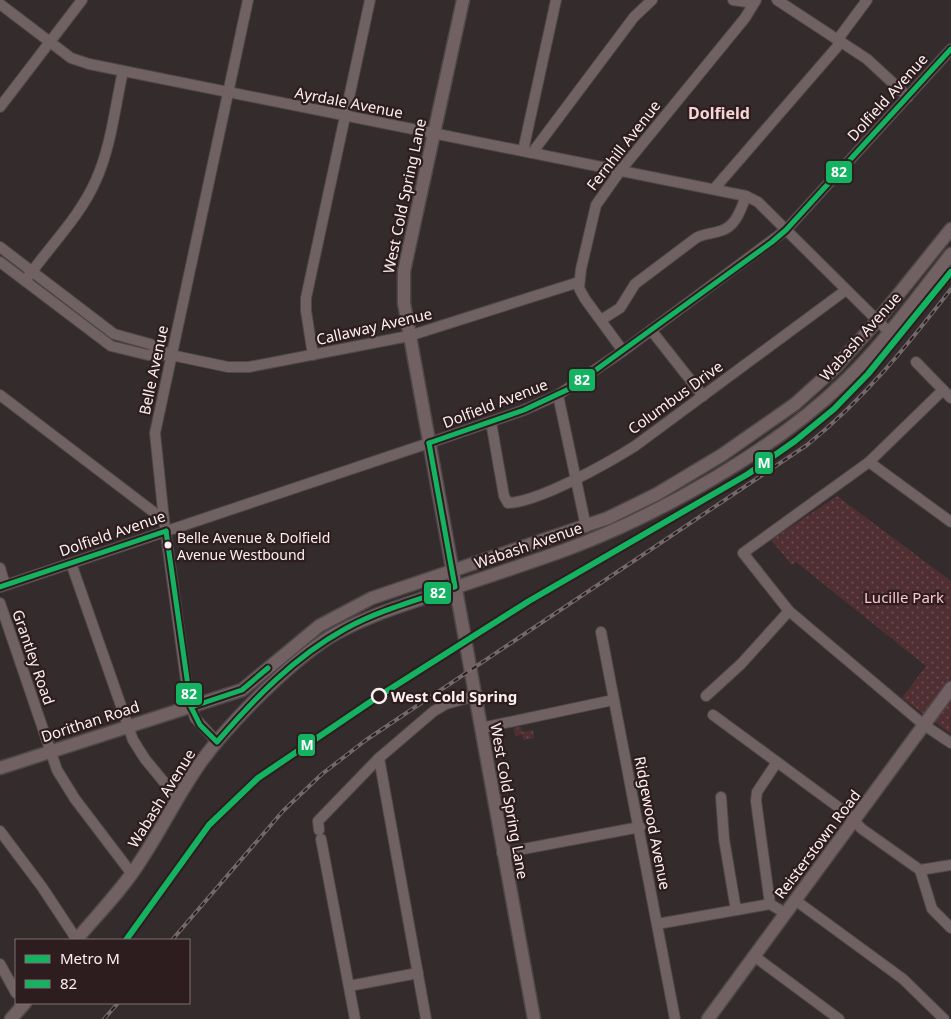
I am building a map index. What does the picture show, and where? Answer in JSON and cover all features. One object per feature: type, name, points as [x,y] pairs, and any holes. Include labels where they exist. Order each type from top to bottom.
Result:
[{"type":"main road","name":"West Cold Spring Lane","points":[[462,0],[404,270],[404,303],[502,853],[534,1019]]},
{"type":"main road","name":"Wabash Avenue","points":[[191,707],[242,690],[297,642],[337,615],[372,598],[586,527],[664,490],[774,420],[818,385],[851,352],[878,321],[951,229]]},
{"type":"main road","name":"Wabash Avenue","points":[[77,939],[132,874],[178,799],[217,742],[286,671],[329,638],[375,615],[592,540],[639,518],[758,450],[820,403],[863,362],[951,254]]},
{"type":"main road","name":"Reisterstown Road","points":[[708,1019],[951,688]]},
{"type":"main road","name":"Dorithan Road","points":[[0,768],[191,707]]},
{"type":"main road","points":[[11,1019],[22,1004]]},
{"type":"street","points":[[0,108],[82,0]]},
{"type":"street","name":"Belle Avenue","points":[[217,742],[200,725],[191,707],[164,520],[155,433],[248,0]]},
{"type":"street","points":[[313,355],[305,305],[370,0]]},
{"type":"street","points":[[528,152],[556,0]]},
{"type":"street","points":[[528,152],[634,17],[652,0]]},
{"type":"street","points":[[733,0],[755,1]]},
{"type":"street","points":[[777,0],[878,69],[908,97]]},
{"type":"street","points":[[714,190],[836,47],[867,0]]},
{"type":"street","name":"Fernhill Avenue","points":[[579,282],[596,204],[620,171],[744,18],[755,1]]},
{"type":"street","name":"Ayrdale Avenue","points":[[0,4],[50,43],[77,61],[123,72],[746,196],[758,202],[889,332]]},
{"type":"street","name":"Dolfield Avenue","points":[[3,586],[491,422],[558,395],[623,351],[786,230],[951,49]]},
{"type":"street","points":[[25,281],[82,204],[96,180],[104,156],[123,72]]},
{"type":"street","points":[[601,320],[620,308],[635,284],[696,238],[720,232],[731,225],[739,214],[746,196]]},
{"type":"street","name":"Callaway Avenue","points":[[0,248],[114,334],[150,344],[172,355],[240,368],[409,336],[579,282]]},
{"type":"street","name":"Callaway Avenue","points":[[0,262],[111,346],[148,356],[172,355]]},
{"type":"street","points":[[579,282],[582,294],[623,351]]},
{"type":"street","name":"Columbus Drive","points":[[491,422],[504,496],[508,503],[517,502],[605,465],[635,446],[846,290]]},
{"type":"street","points":[[651,330],[702,396]]},
{"type":"street","points":[[111,346],[114,334]]},
{"type":"street","points":[[916,362],[951,398]]},
{"type":"street","points":[[943,390],[869,462],[742,553],[789,611],[924,725],[951,743]]},
{"type":"street","points":[[558,395],[574,479],[586,527]]},
{"type":"street","points":[[0,396],[164,520]]},
{"type":"street","points":[[869,462],[951,522]]},
{"type":"street","points":[[71,563],[127,726],[145,759],[178,799]]},
{"type":"street","points":[[0,568],[3,586]]},
{"type":"street","name":"Grantley Road","points":[[0,603],[50,752],[66,784],[132,874]]},
{"type":"street","points":[[706,696],[741,664],[789,611]]},
{"type":"street","name":"Ridgewood Avenue","points":[[601,632],[613,700],[640,827],[674,1019]]},
{"type":"street","points":[[355,1019],[319,830],[379,758],[436,710],[446,704],[475,696]]},
{"type":"street","points":[[481,728],[613,700]]},
{"type":"street","points":[[712,715],[855,820],[862,829],[920,870],[932,909],[951,928]]},
{"type":"street","points":[[379,758],[426,1019]]},
{"type":"street","points":[[770,904],[756,801],[757,792],[777,762]]},
{"type":"street","points":[[721,797],[724,839],[736,910]]},
{"type":"street","points":[[502,853],[640,827]]},
{"type":"street","points":[[0,831],[42,887],[75,939]]},
{"type":"street","points":[[920,870],[951,865]]},
{"type":"street","points":[[795,900],[903,979],[944,1019]]},
{"type":"street","points":[[657,924],[770,904],[785,913]]},
{"type":"street","points":[[754,956],[839,1019]]},
{"type":"street","points":[[0,964],[15,991]]},
{"type":"street","points":[[348,986],[418,973]]},
{"type":"green space","name":"Lucille Park","points":[[837,496],[951,581],[951,734],[902,698],[926,666],[796,562],[792,565],[771,540]]},
{"type":"green space","points":[[521,727],[522,732],[533,730],[534,738],[523,740],[522,735],[515,736],[514,728]]},
{"type":"railway","points":[[173,939],[283,811],[322,774],[366,740],[807,445],[847,409],[884,371],[951,289]]},
{"type":"railway","points":[[104,1019],[117,1004]]},
{"type":"metro line","name":"M","points":[[127,939],[209,825],[258,778],[379,696],[529,601],[748,474],[795,441],[834,409],[868,374],[951,272]]},
{"type":"transit line","name":"82","points":[[429,443],[524,410],[571,388],[772,242],[786,230],[951,49]]},
{"type":"transit line","name":"82","points":[[166,531],[191,707],[200,725],[217,742],[245,710],[276,680],[326,640],[371,616],[455,587],[429,443]]},
{"type":"transit line","name":"82","points":[[0,587],[166,531]]},
{"type":"transit line","name":"82","points":[[191,707],[242,690],[268,668]]},
{"type":"place","name":"Belle Avenue & Dolfield Avenue Westbound","points":[[168,545]]},
{"type":"place","name":"West Cold Spring","points":[[379,696]]},
{"type":"district","name":"Dolfield","points":[[719,113]]}]
